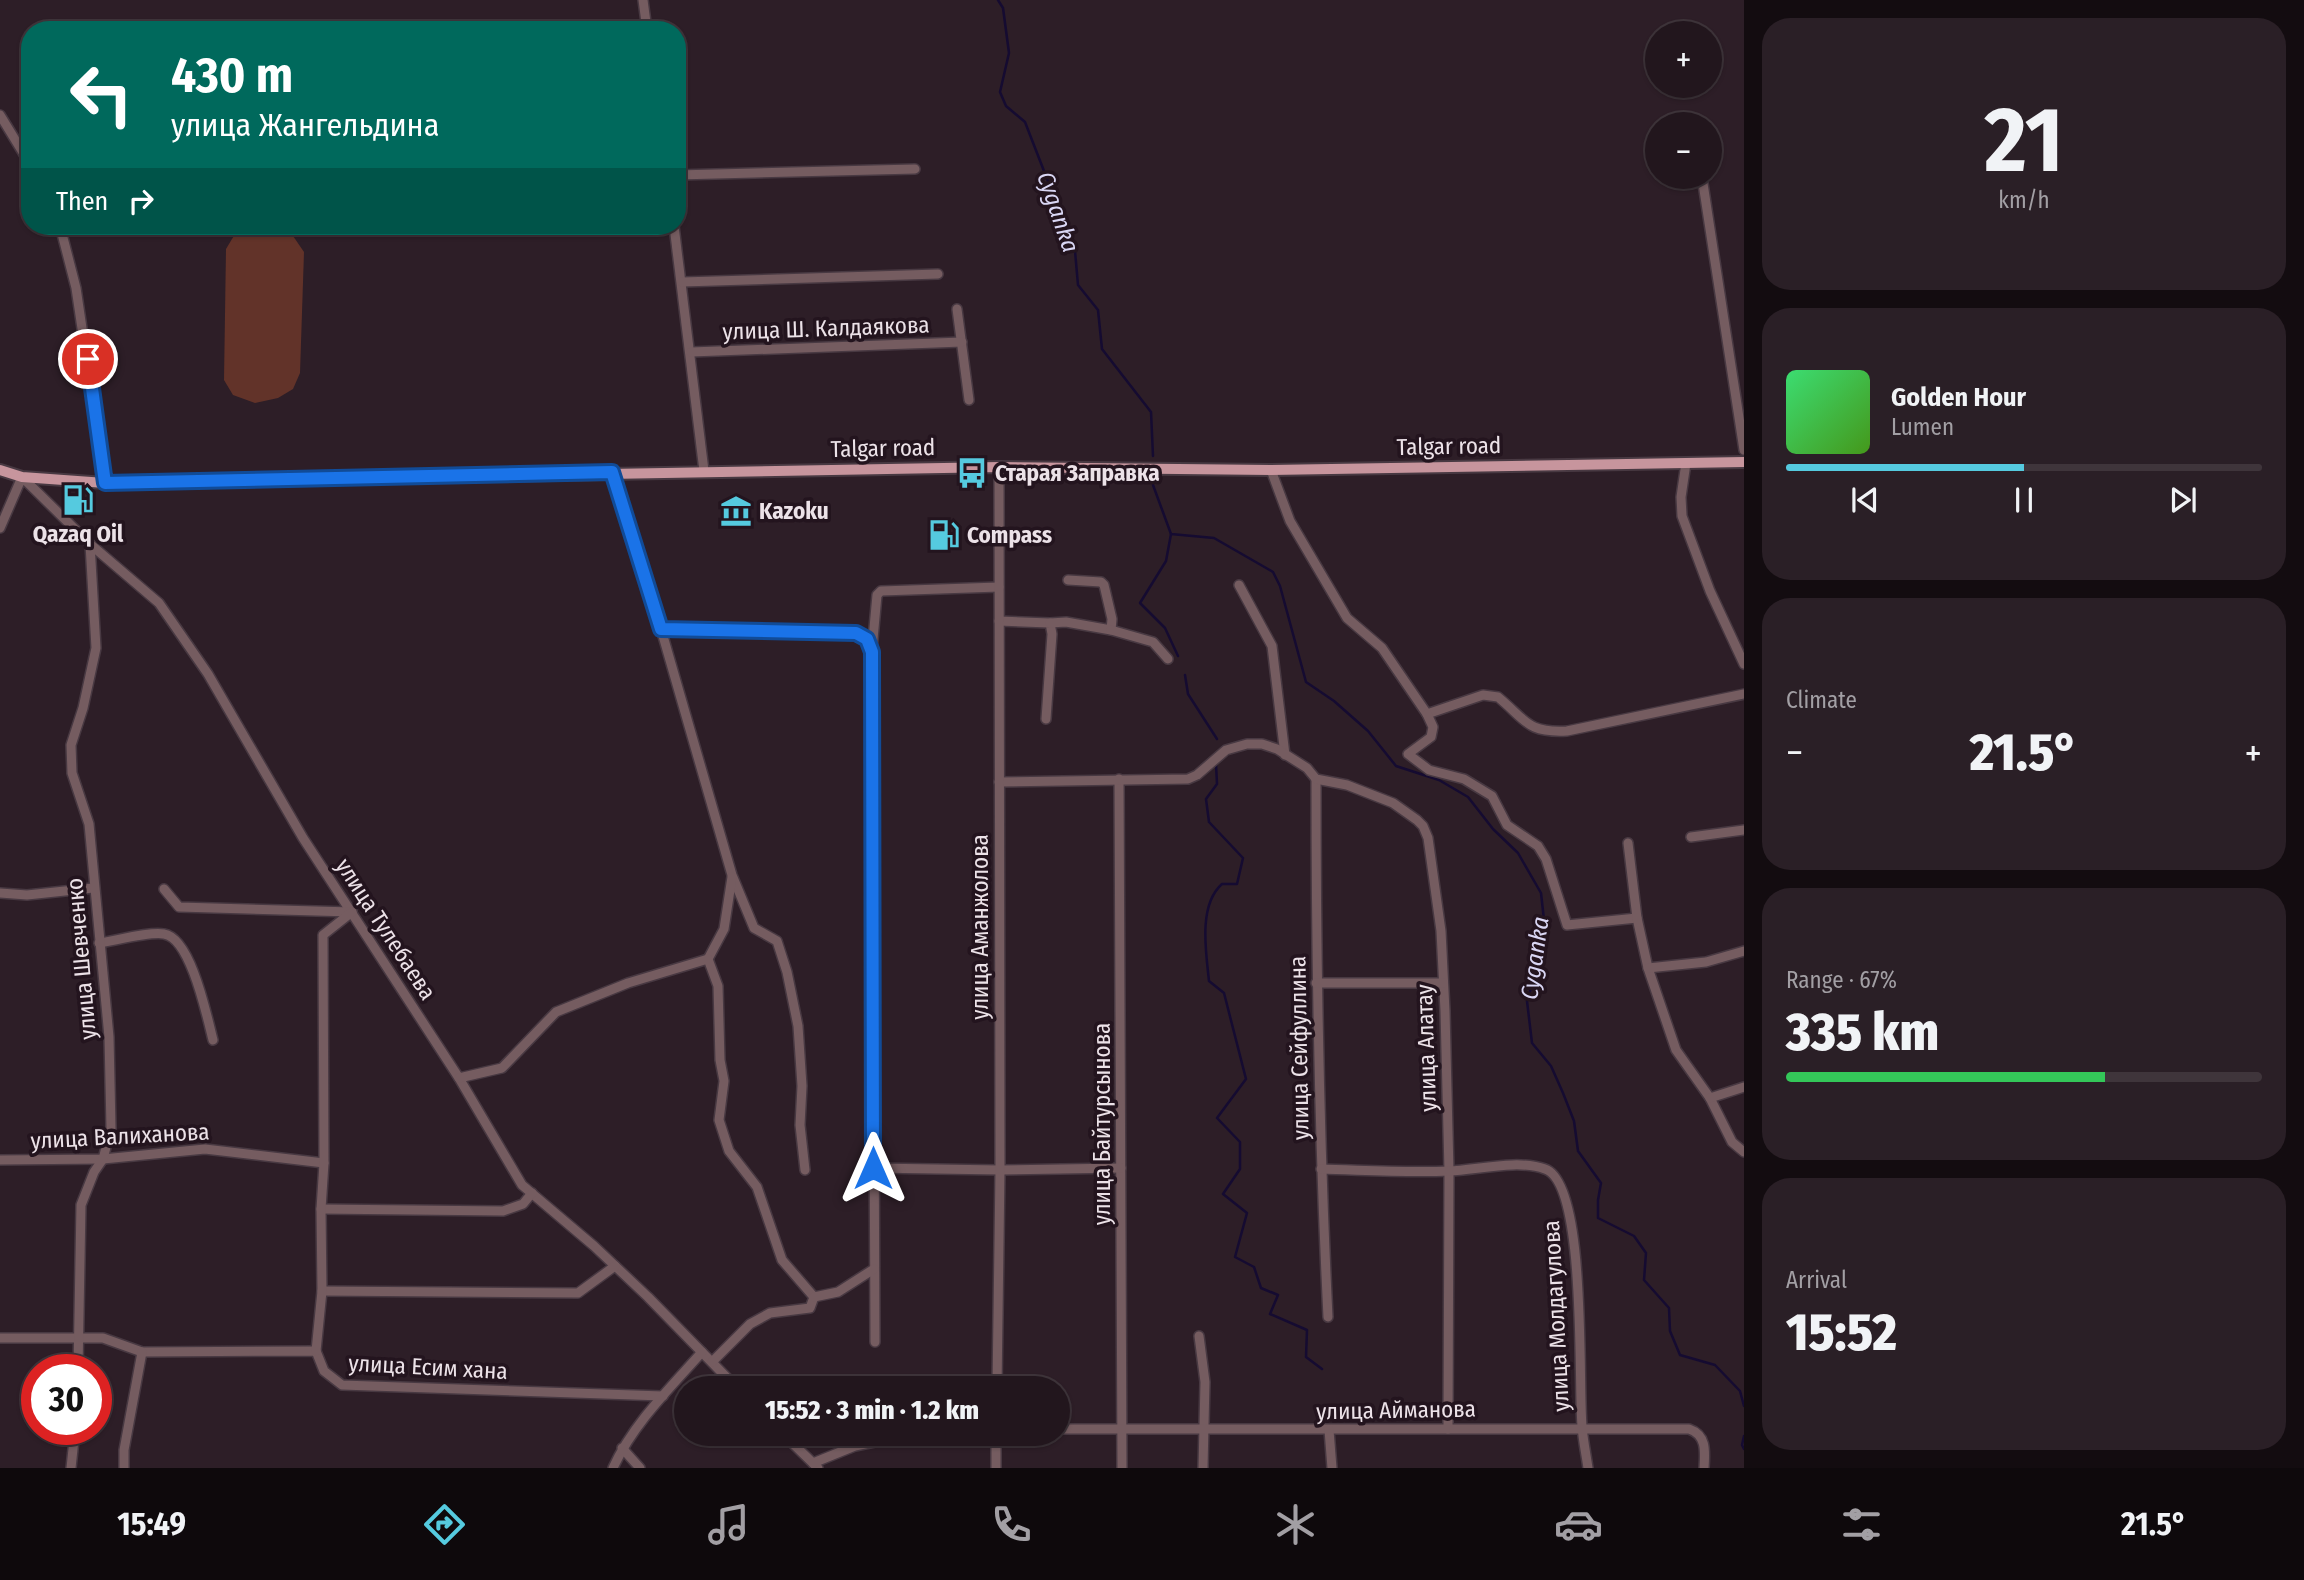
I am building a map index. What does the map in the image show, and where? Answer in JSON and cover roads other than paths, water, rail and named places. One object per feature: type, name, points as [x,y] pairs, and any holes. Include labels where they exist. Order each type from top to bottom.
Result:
[{"type":"main road","name":"Talgar road","points":[[0,470],[22,477],[105,483],[999,467],[1271,470],[1744,462]]},
{"type":"street","points":[[643,0],[646,21]]},
{"type":"street","points":[[0,115],[21,149]]},
{"type":"street","points":[[686,175],[915,169]]},
{"type":"street","points":[[1704,189],[1744,450]]},
{"type":"street","points":[[62,235],[76,288],[105,483]]},
{"type":"street","points":[[675,235],[704,471]]},
{"type":"street","points":[[682,282],[937,274]]},
{"type":"street","points":[[957,309],[970,400]]},
{"type":"street","name":"улица Ш. Калдаякова","points":[[691,352],[962,342]]},
{"type":"street","points":[[1686,463],[1681,497],[1682,516],[1710,591],[1744,664]]},
{"type":"street","name":"улица Аманжолова","points":[[997,1376],[1000,1170],[999,467]]},
{"type":"street","points":[[1271,470],[1290,521],[1347,618],[1382,648],[1427,714],[1433,727],[1431,737],[1408,754],[1429,770],[1464,779],[1492,796],[1507,825],[1538,846],[1546,859],[1567,925],[1637,918]]},
{"type":"street","points":[[612,472],[661,629],[732,875],[754,928],[777,941],[787,972],[798,1026],[802,1086],[800,1125],[805,1170]]},
{"type":"street","points":[[0,528],[22,477]]},
{"type":"street","name":"улица Тулебаева","points":[[22,477],[90,544],[159,603],[208,674],[297,828],[459,1078],[522,1185],[615,1266],[725,1376]]},
{"type":"street","name":"улица Шевченко","points":[[79,1354],[81,1205],[94,1172],[103,1159],[111,1128],[108,1037],[89,824],[72,773],[71,759],[71,745],[83,708],[96,648],[90,544]]},
{"type":"street","points":[[1068,580],[1101,582],[1104,585],[1112,619],[1111,630]]},
{"type":"street","points":[[1239,585],[1272,646],[1285,755]]},
{"type":"street","points":[[875,1342],[872,652],[877,595],[881,591],[999,587]]},
{"type":"street","points":[[999,621],[1066,622],[1111,630],[1153,642],[1168,659]]},
{"type":"street","points":[[1046,719],[1051,623]]},
{"type":"street","points":[[661,629],[856,633],[867,639],[872,652]]},
{"type":"street","points":[[1427,714],[1483,695],[1491,695],[1534,729],[1543,732],[1567,731],[1744,694]]},
{"type":"street","name":"улица Алатау","points":[[999,782],[1188,779],[1197,775],[1226,750],[1247,744],[1262,744],[1307,768],[1316,779],[1375,794],[1393,803],[1423,826],[1430,848],[1437,892],[1443,983],[1449,1171],[1448,1429]]},
{"type":"street","name":"улица Байтурсынова","points":[[1119,779],[1122,1468]]},
{"type":"street","name":"улица Сейфуллина","points":[[1316,779],[1316,983],[1328,1317]]},
{"type":"street","points":[[1691,837],[1744,830]]},
{"type":"street","points":[[1628,843],[1637,918],[1648,968],[1676,1050],[1710,1098],[1732,1142],[1744,1152]]},
{"type":"street","points":[[459,1078],[502,1068],[556,1012],[628,983],[708,958],[724,929],[732,875]]},
{"type":"street","points":[[0,893],[27,895],[93,888]]},
{"type":"street","points":[[164,890],[180,907],[352,912]]},
{"type":"street","points":[[316,1351],[321,1292],[324,1163],[323,935],[352,912]]},
{"type":"street","points":[[99,943],[163,933],[175,938],[198,980],[213,1040]]},
{"type":"street","points":[[1648,968],[1706,962],[1744,951]]},
{"type":"street","points":[[708,958],[718,986],[720,1059],[724,1081],[719,1120],[729,1151],[757,1187],[782,1260],[814,1297]]},
{"type":"street","points":[[1316,983],[1443,983]]},
{"type":"street","points":[[1710,1098],[1744,1087]]},
{"type":"street","name":"улица Валиханова","points":[[0,1160],[103,1159],[205,1149],[324,1163]]},
{"type":"street","name":"улица Молдагулова","points":[[1321,1169],[1449,1171],[1530,1166],[1546,1169],[1557,1175],[1566,1196],[1575,1237],[1582,1428],[1588,1468]]},
{"type":"street","points":[[873,1168],[1121,1168]]},
{"type":"street","points":[[321,1209],[503,1211],[523,1204],[532,1193]]},
{"type":"street","points":[[321,1292],[578,1293],[615,1266]]},
{"type":"street","points":[[814,1297],[838,1292],[874,1269]]},
{"type":"street","points":[[712,1362],[750,1324],[770,1313],[810,1308],[814,1297]]},
{"type":"street","points":[[1199,1336],[1205,1382],[1203,1468]]},
{"type":"street","name":"улица Есим хана","points":[[0,1338],[103,1338],[142,1352],[316,1351],[324,1371],[342,1385],[663,1396]]},
{"type":"street","points":[[124,1468],[124,1450],[142,1352]]},
{"type":"street","points":[[613,1468],[622,1448],[702,1352]]},
{"type":"street","name":"улица Айманова","points":[[1070,1429],[1689,1429],[1698,1432],[1703,1440],[1704,1468]]},
{"type":"street","points":[[1329,1430],[1332,1468]]},
{"type":"street","points":[[71,1468],[73,1445]]},
{"type":"street","points":[[796,1446],[816,1465],[860,1446]]},
{"type":"street","points":[[996,1446],[996,1468]]},
{"type":"street","points":[[622,1448],[640,1468]]},
{"type":"waterway","name":"Cyganka","points":[[998,0],[1003,8],[1009,53],[1000,92],[1006,106],[1025,122],[1075,251],[1078,285],[1098,310],[1102,349],[1151,412],[1153,456]]},
{"type":"waterway","name":"Cyganka","points":[[1153,485],[1171,534],[1214,538],[1273,572],[1280,586],[1306,682],[1334,701],[1368,731],[1396,766],[1439,780],[1468,797],[1493,829],[1518,853],[1541,893],[1544,920],[1539,963],[1527,1001],[1532,1043],[1551,1066],[1574,1121],[1578,1151],[1601,1183],[1598,1218],[1634,1236],[1646,1253],[1644,1280],[1669,1308],[1670,1331],[1680,1355],[1715,1365],[1740,1391],[1744,1406]]},
{"type":"waterway","points":[[1171,534],[1166,561],[1140,603],[1165,628],[1178,656]]},
{"type":"waterway","points":[[1185,675],[1188,694],[1217,739]]},
{"type":"waterway","points":[[1216,764],[1217,784],[1206,799],[1209,822],[1243,858],[1237,884],[1222,884],[1214,893],[1209,904],[1205,930],[1209,981],[1224,993],[1246,1079],[1217,1118],[1240,1142],[1240,1169],[1223,1194],[1247,1213],[1235,1257],[1254,1267],[1261,1288],[1278,1295],[1270,1314],[1307,1330],[1306,1357],[1322,1369]]},
{"type":"waterway","name":"Cyganka","points":[[1744,1436],[1744,1449]]},
{"type":"place","name":"Старая Заправка","points":[[972,473]]},
{"type":"place","name":"Qazaq Oil","points":[[78,500]]},
{"type":"place","name":"Kazoku","points":[[736,511]]},
{"type":"place","name":"Compass","points":[[944,535]]}]
